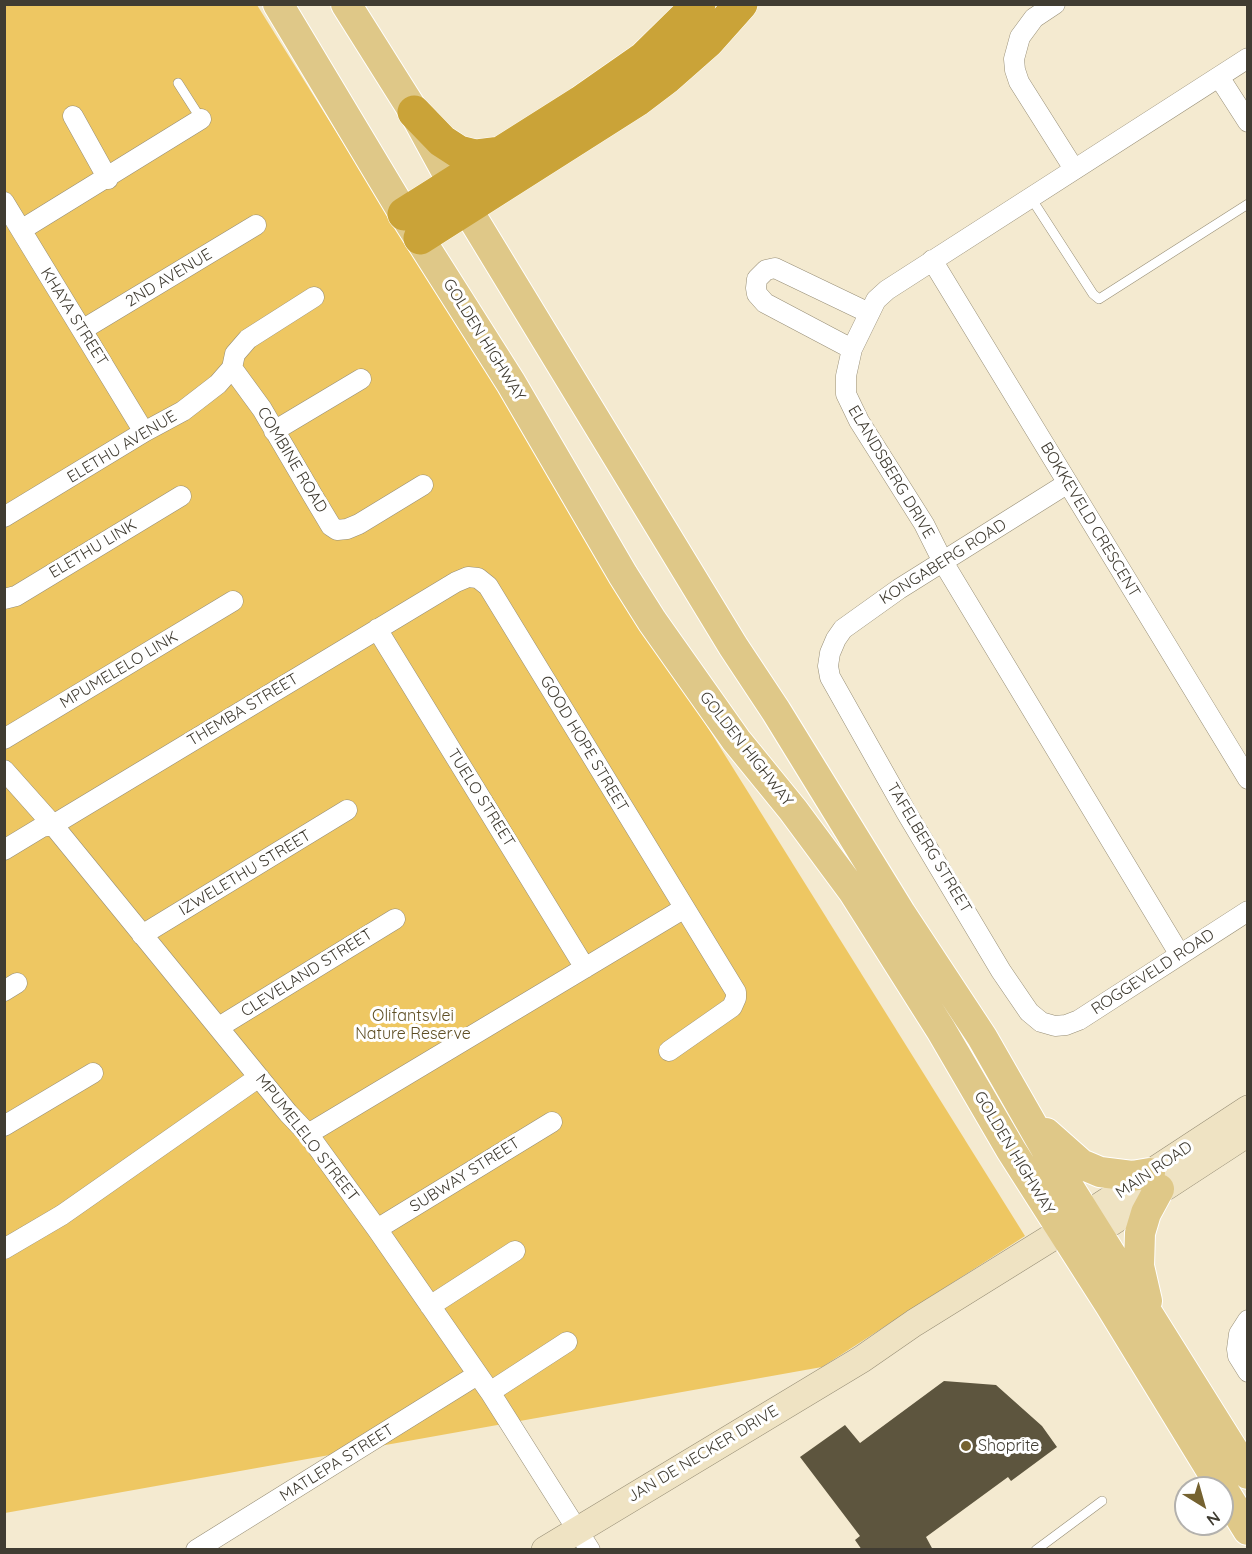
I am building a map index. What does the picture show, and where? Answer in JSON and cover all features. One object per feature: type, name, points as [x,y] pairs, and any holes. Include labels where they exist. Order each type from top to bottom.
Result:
[{"type":"highway","points":[[459,196],[499,153],[581,102],[644,58],[699,4]]},
{"type":"highway","points":[[412,226],[459,196],[610,119],[666,78],[708,41],[741,4]]},
{"type":"highway","points":[[414,112],[442,141],[459,152],[475,156],[499,153]]},
{"type":"main road","name":"GOLDEN HIGHWAY","points":[[278,4],[412,226],[511,383],[622,575],[652,621],[736,740],[794,810],[853,891],[941,1030],[1011,1150],[1152,1319],[1248,1474]]},
{"type":"main road","name":"GOLDEN HIGHWAY","points":[[346,4],[414,112],[459,196],[733,646],[776,711],[901,914],[982,1037],[1030,1119],[1110,1305],[1215,1476]]},
{"type":"main road","name":"MAIN ROAD","points":[[1079,1231],[1155,1181],[1248,1109]]},
{"type":"main road","points":[[1030,1119],[1081,1164],[1100,1173],[1155,1181],[1143,1221],[1139,1251],[1143,1285],[1152,1319]]},
{"type":"main road","name":"MAIN ROAD","points":[[1155,1181],[1248,1133]]},
{"type":"main road","name":"JAN DE NECKER DRIVE","points":[[545,1550],[584,1540],[862,1359],[929,1331],[1079,1231]]},
{"type":"main road","name":"GOLDEN HIGHWAY","points":[[1234,1507],[1248,1530]]},
{"type":"street","points":[[1055,4],[1034,18],[1020,37],[1014,59],[1015,70],[1019,82],[1074,169]]},
{"type":"street","name":"ELANDSBERG DRIVE","points":[[1180,955],[849,402],[846,394],[846,376],[852,349],[879,297],[932,260],[1248,58]]},
{"type":"street","points":[[1219,77],[1248,122]]},
{"type":"street","points":[[73,116],[108,178]]},
{"type":"street","points":[[21,230],[201,119]]},
{"type":"street","name":"KHAYA STREET","points":[[4,202],[144,432]]},
{"type":"street","name":"2ND AVENUE","points":[[82,330],[256,225]]},
{"type":"street","name":"BOKKEVELD CRESCENT","points":[[932,260],[1248,779]]},
{"type":"street","points":[[852,349],[765,303],[757,294],[757,279],[766,270],[775,268],[869,313]]},
{"type":"street","name":"ELETHU AVENUE","points":[[4,517],[198,401],[232,368],[235,354],[248,339],[314,297]]},
{"type":"street","name":"COMBINE ROAD","points":[[232,368],[262,409],[331,526],[337,530],[359,524],[423,485]]},
{"type":"street","points":[[274,431],[361,379]]},
{"type":"street","name":"KONGABERG ROAD","points":[[830,653],[843,629],[899,589],[1068,483]]},
{"type":"street","name":"ELETHU LINK","points":[[4,599],[16,596],[181,496]]},
{"type":"street","name":"THEMBA STREET","points":[[4,850],[42,827],[53,825],[461,579],[471,577],[483,581]]},
{"type":"street","name":"GOOD HOPE STREET","points":[[483,581],[735,990],[736,998],[732,1007],[669,1051]]},
{"type":"street","name":"MPUMELELO LINK","points":[[4,739],[233,601]]},
{"type":"street","name":"TUELO STREET","points":[[376,629],[585,968]]},
{"type":"street","name":"TAFELBERG STREET","points":[[830,653],[828,666],[830,677],[906,812],[1001,971],[1029,1012],[1041,1022],[1055,1026]]},
{"type":"street","name":"MPUMELELO STREET","points":[[4,770],[53,825],[308,1134],[490,1392],[584,1540]]},
{"type":"street","name":"IZWELETHU STREET","points":[[142,935],[347,810]]},
{"type":"street","points":[[308,1134],[684,909]]},
{"type":"street","name":"ROGGEVELD ROAD","points":[[1055,1026],[1079,1020],[1248,911]]},
{"type":"street","name":"CLEVELAND STREET","points":[[219,1027],[395,919]]},
{"type":"street","points":[[4,1126],[93,1073]]},
{"type":"street","points":[[4,1249],[62,1215],[259,1077]]},
{"type":"street","name":"SUBWAY STREET","points":[[377,1229],[552,1122]]},
{"type":"street","points":[[430,1306],[515,1251]]},
{"type":"street","points":[[1248,1320],[1241,1329],[1237,1343],[1238,1356],[1248,1372]]},
{"type":"street","points":[[490,1392],[567,1342]]},
{"type":"street","name":"MATLEPA STREET","points":[[196,1550],[477,1375]]},
{"type":"lane","points":[[178,83],[201,119]]},
{"type":"lane","points":[[1031,198],[1093,294],[1099,299],[1248,204]]},
{"type":"lane","points":[[1036,1550],[1102,1501]]},
{"type":"green space","name":"Olifantsvlei Nature Reserve","points":[[5,5],[257,5],[1025,1236],[822,1367],[5,1513]]},
{"type":"building","points":[[944,1381],[996,1385],[1042,1426],[1057,1447],[1011,1481],[1008,1477],[926,1537],[933,1550],[862,1550],[855,1540],[860,1536],[800,1457],[845,1425],[860,1443]]},
{"type":"place","name":"Shoprite","points":[[966,1446]]}]
